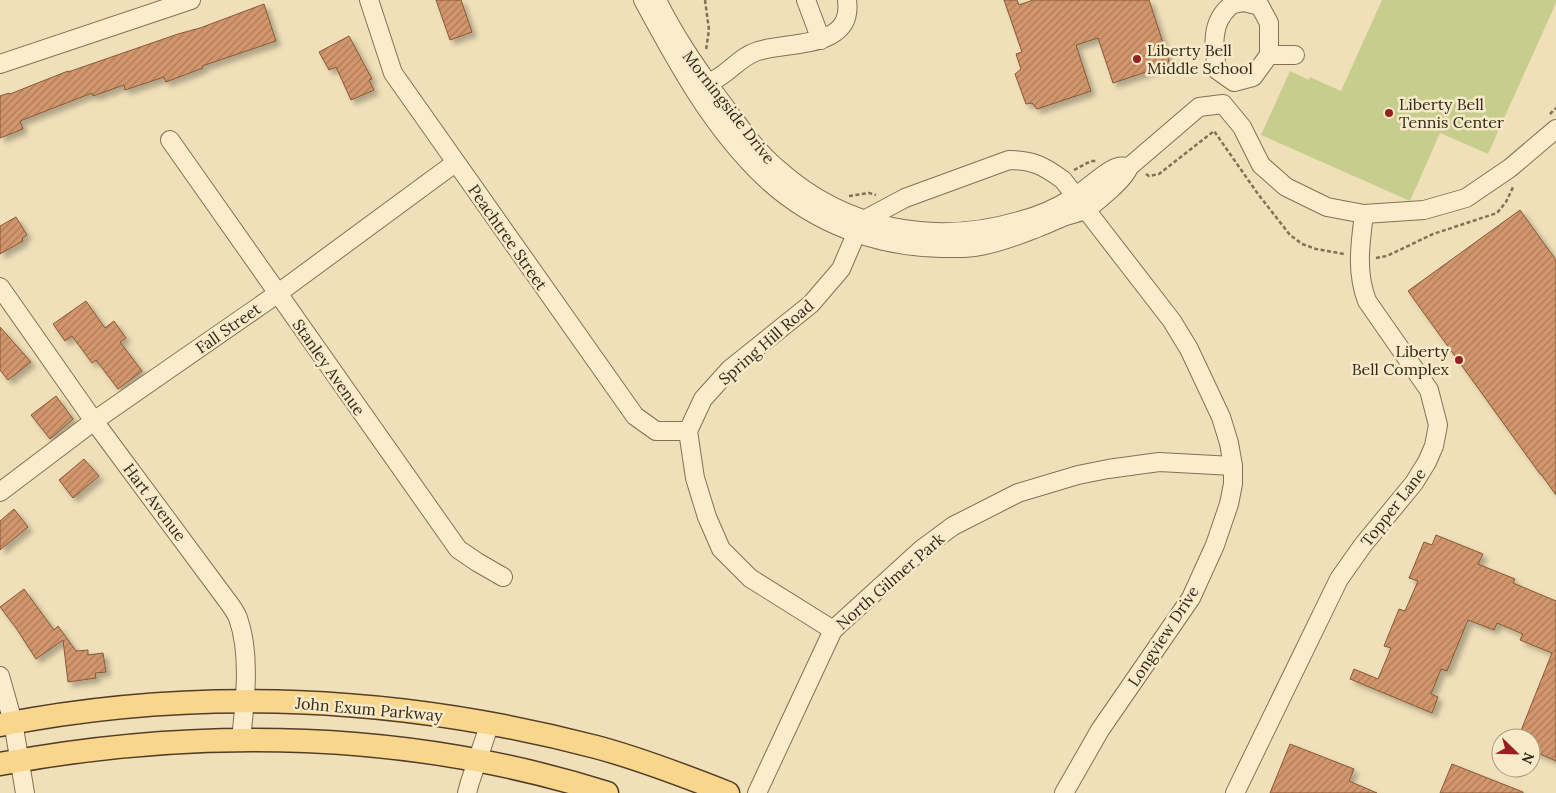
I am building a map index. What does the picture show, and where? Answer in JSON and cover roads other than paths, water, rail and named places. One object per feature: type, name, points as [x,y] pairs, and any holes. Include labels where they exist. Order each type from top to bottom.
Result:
[{"type":"main road","name":"John Exum Parkway","points":[[6,724],[108,708],[177,702],[294,701],[342,703],[410,710],[490,723],[596,747],[675,772],[728,793]]},
{"type":"main road","points":[[9,763],[113,747],[241,739],[348,743],[477,759],[536,772],[607,793]]},
{"type":"street","points":[[0,64],[191,0]]},
{"type":"street","name":"Peachtree Street","points":[[369,0],[393,73],[635,416],[656,431],[688,431]]},
{"type":"street","name":"Morningside Drive","points":[[642,0],[699,84],[722,129],[767,180],[804,208],[860,227],[882,241],[922,248],[979,247],[1011,238],[1081,203],[1126,175],[1129,167],[1198,107],[1224,104]]},
{"type":"street","name":"Morningside Drive","points":[[657,0],[668,24],[690,59],[699,84]]},
{"type":"street","points":[[806,0],[821,40]]},
{"type":"street","points":[[699,84],[716,79],[736,63],[756,51],[821,40],[835,34],[846,18],[847,0]]},
{"type":"street","points":[[1244,2],[1260,6],[1269,23],[1269,55],[1253,77],[1234,82],[1217,70],[1213,45],[1218,23],[1230,5],[1244,2]]},
{"type":"street","points":[[1269,55],[1295,55]]},
{"type":"street","points":[[1234,82],[1224,104],[1242,127],[1261,165],[1286,187],[1328,207],[1364,214],[1424,210],[1466,198],[1510,168],[1556,129]]},
{"type":"street","name":"Stanley Avenue","points":[[170,140],[458,549],[503,577]]},
{"type":"street","name":"Longview Drive","points":[[860,227],[905,198],[1009,160],[1025,160],[1043,166],[1063,180],[1172,321],[1189,349],[1221,417],[1229,443],[1233,466],[1233,484],[1216,546],[1191,598],[1100,730],[1064,793]]},
{"type":"street","name":"Fall Street","points":[[0,492],[94,421],[277,294],[455,163]]},
{"type":"street","name":"Topper Lane","points":[[1235,793],[1338,580],[1363,545],[1414,482],[1427,462],[1434,446],[1438,425],[1429,390],[1367,301],[1362,287],[1359,272],[1364,214]]},
{"type":"street","name":"Spring Hill Road","points":[[688,431],[703,399],[730,369],[811,304],[841,269],[860,227]]},
{"type":"street","name":"Hart Avenue","points":[[0,287],[94,421],[224,595],[238,617],[243,641],[245,701],[241,739]]},
{"type":"street","points":[[688,431],[695,478],[707,517],[721,549],[750,578],[833,630]]},
{"type":"street","name":"North Gilmer Park","points":[[757,793],[833,630],[922,549],[953,526],[1018,493],[1078,475],[1159,462],[1233,466]]},
{"type":"street","points":[[0,676],[9,763],[25,793]]},
{"type":"street","points":[[468,793],[477,759],[490,723]]},
{"type":"place","name":"Liberty Bell Middle School","points":[[1137,59]]},
{"type":"place","name":"Liberty Bell Tennis Center","points":[[1389,113]]},
{"type":"place","name":"Liberty Bell Complex","points":[[1459,360]]}]
